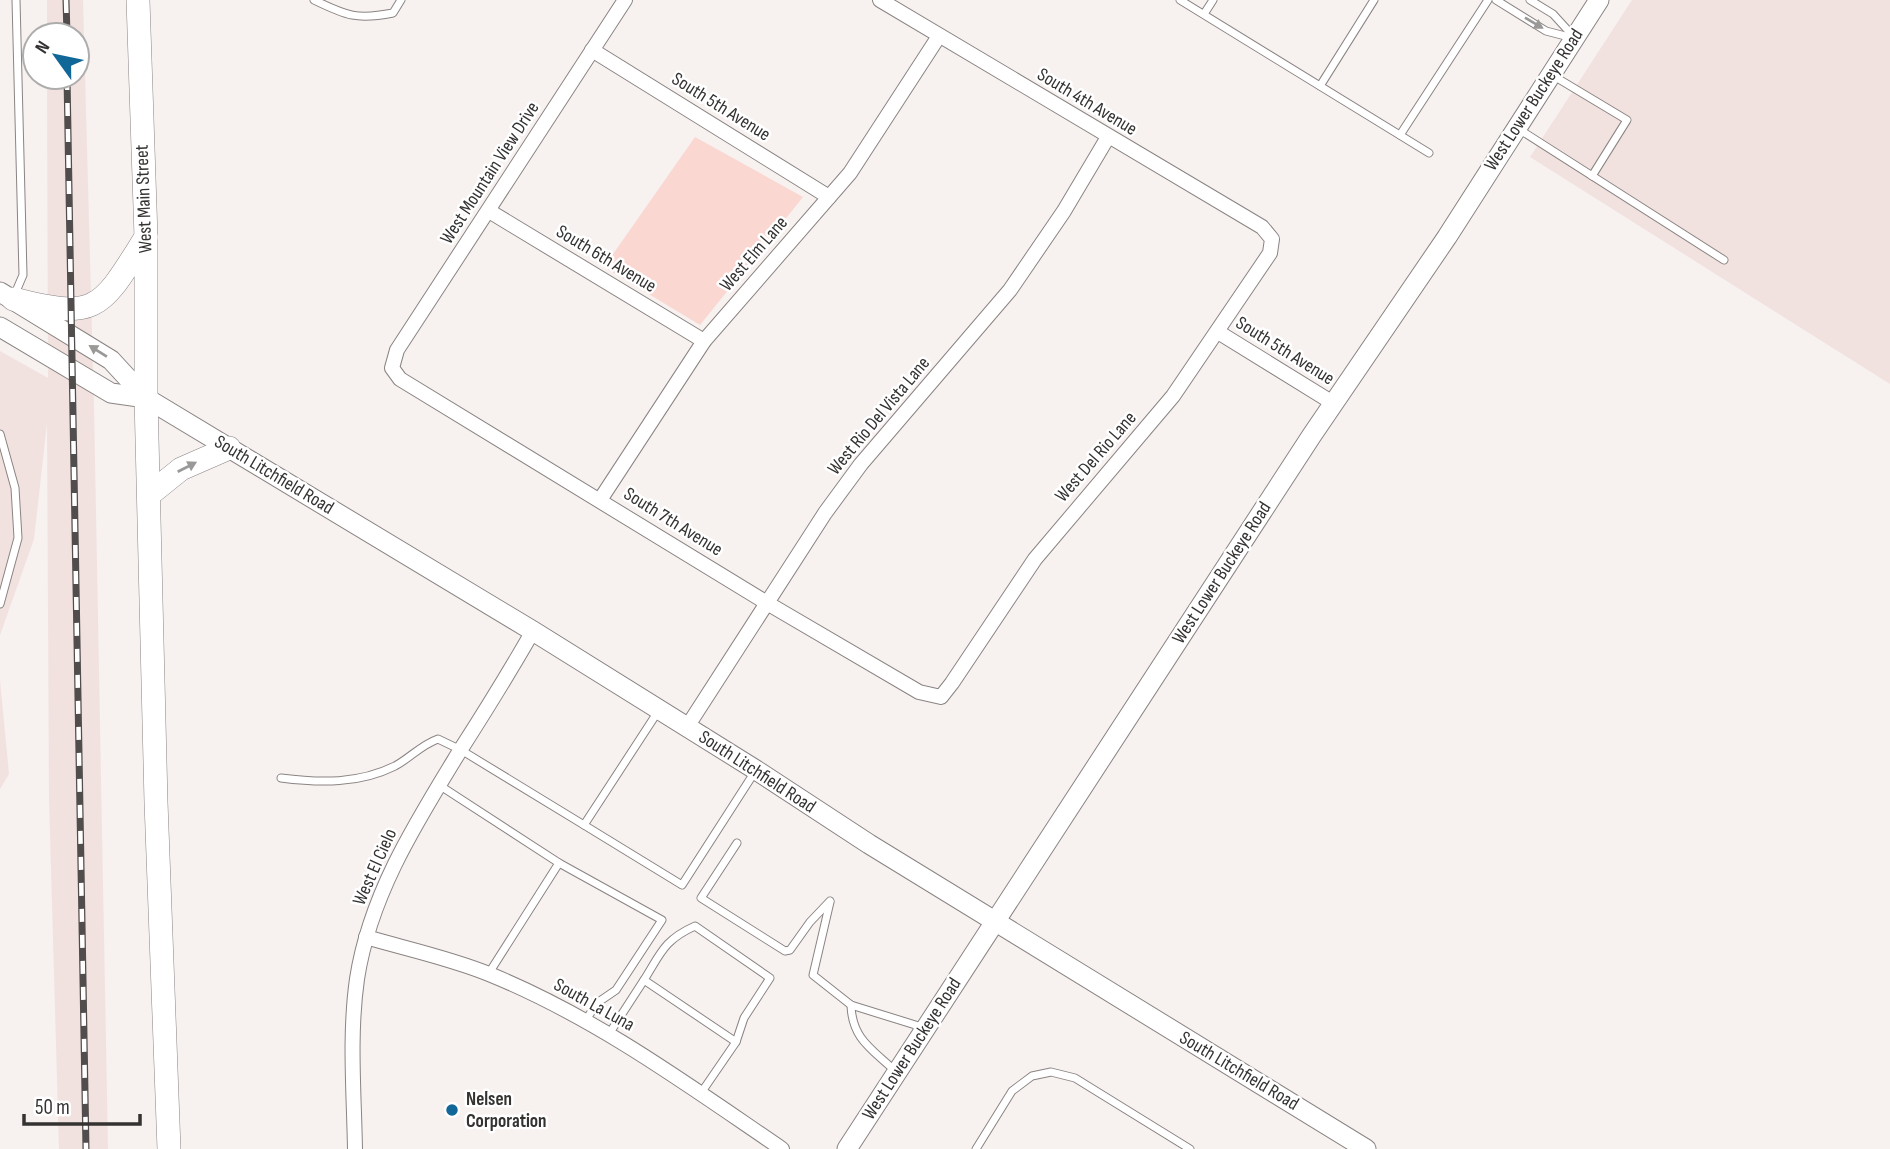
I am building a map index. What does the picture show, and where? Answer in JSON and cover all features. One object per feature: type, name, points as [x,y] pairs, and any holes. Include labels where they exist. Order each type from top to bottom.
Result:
[{"type":"main road","name":"West Main Street","points":[[138,0],[146,237],[146,398],[156,802],[169,1149]]},
{"type":"main road","name":"West Lower Buckeye Road","points":[[847,1149],[1333,403],[1447,237],[1599,0]]},
{"type":"main road","points":[[6,296],[49,309],[70,311],[95,303],[115,286],[146,237]]},
{"type":"main road","name":"South Litchfield Road","points":[[6,296],[111,360],[146,398],[533,631],[869,844],[1366,1149]]},
{"type":"main road","name":"South Litchfield Road","points":[[0,327],[111,393],[146,398]]},
{"type":"main road","points":[[150,494],[181,469],[229,448]]},
{"type":"street","name":"West Mountain View Drive","points":[[392,368],[397,349],[625,0]]},
{"type":"street","name":"South 4th Avenue","points":[[880,0],[1262,227],[1272,239]]},
{"type":"street","name":"West Elm Lane","points":[[600,500],[704,341],[850,173],[939,36]]},
{"type":"street","name":"South 5th Avenue","points":[[592,50],[830,197]]},
{"type":"street","name":"West Rio Del Vista Lane","points":[[687,727],[825,513],[861,464],[1010,290],[1064,211],[1108,137]]},
{"type":"street","name":"South 6th Avenue","points":[[489,211],[704,341]]},
{"type":"street","name":"West Del Rio Lane","points":[[940,697],[1034,559],[1173,396],[1270,253],[1272,239]]},
{"type":"street","name":"South 5th Avenue","points":[[1218,332],[1333,403]]},
{"type":"street","name":"South 7th Avenue","points":[[392,368],[400,379],[767,603],[919,692],[940,697]]},
{"type":"street","name":"West El Cielo","points":[[355,1149],[355,1006],[357,980],[366,937],[393,869],[439,785],[533,631]]},
{"type":"street","name":"South La Luna","points":[[366,937],[489,974],[586,1020],[782,1149]]},
{"type":"lane","points":[[6,296],[23,275],[16,0]]},
{"type":"lane","points":[[314,0],[345,15],[368,18],[393,13],[401,0]]},
{"type":"lane","points":[[1180,0],[1430,153]]},
{"type":"lane","points":[[1203,15],[1213,0]]},
{"type":"lane","points":[[1320,86],[1374,0]]},
{"type":"lane","points":[[1400,135],[1488,0]]},
{"type":"lane","points":[[1496,0],[1546,31],[1574,38]]},
{"type":"lane","points":[[1530,0],[1553,14],[1574,38]]},
{"type":"lane","points":[[1551,75],[1627,120],[1592,176]]},
{"type":"lane","points":[[1517,128],[1724,260]]},
{"type":"lane","points":[[0,435],[15,488],[18,538],[0,604]]},
{"type":"lane","points":[[584,825],[659,710]]},
{"type":"lane","points":[[281,778],[355,781],[398,764],[427,743],[438,739],[461,750],[682,885],[756,770]]},
{"type":"lane","points":[[439,785],[559,863],[662,920],[616,990],[597,1003],[586,1020]]},
{"type":"lane","points":[[737,843],[701,898],[787,951],[830,901],[813,975],[850,1005],[926,1028]]},
{"type":"lane","points":[[489,974],[559,863]]},
{"type":"lane","points":[[609,1034],[665,946],[675,935],[695,926],[770,978],[744,1018],[736,1042],[701,1094]]},
{"type":"lane","points":[[644,980],[736,1042]]},
{"type":"lane","points":[[850,1005],[851,1021],[858,1036],[897,1072]]},
{"type":"lane","points":[[976,1149],[1012,1091],[1032,1076],[1051,1072],[1075,1078],[1190,1149]]},
{"type":"shaded area","points":[[47,0],[83,0],[84,21],[47,21]]},
{"type":"shaded area","points":[[1632,0],[1890,0],[1890,384],[1530,157]]},
{"type":"shaded area","points":[[47,91],[85,91],[108,1149],[59,1149],[49,798],[47,423],[34,539],[0,635],[0,351],[48,378]]},
{"type":"shaded area","points":[[695,137],[803,197],[700,325],[604,267]]},
{"type":"shaded area","points":[[0,680],[9,774],[0,789]]},
{"type":"railway","points":[[66,0],[67,21]]},
{"type":"railway","points":[[67,91],[86,1149]]},
{"type":"place","name":"Nelsen Corporation","points":[[452,1110]]}]
